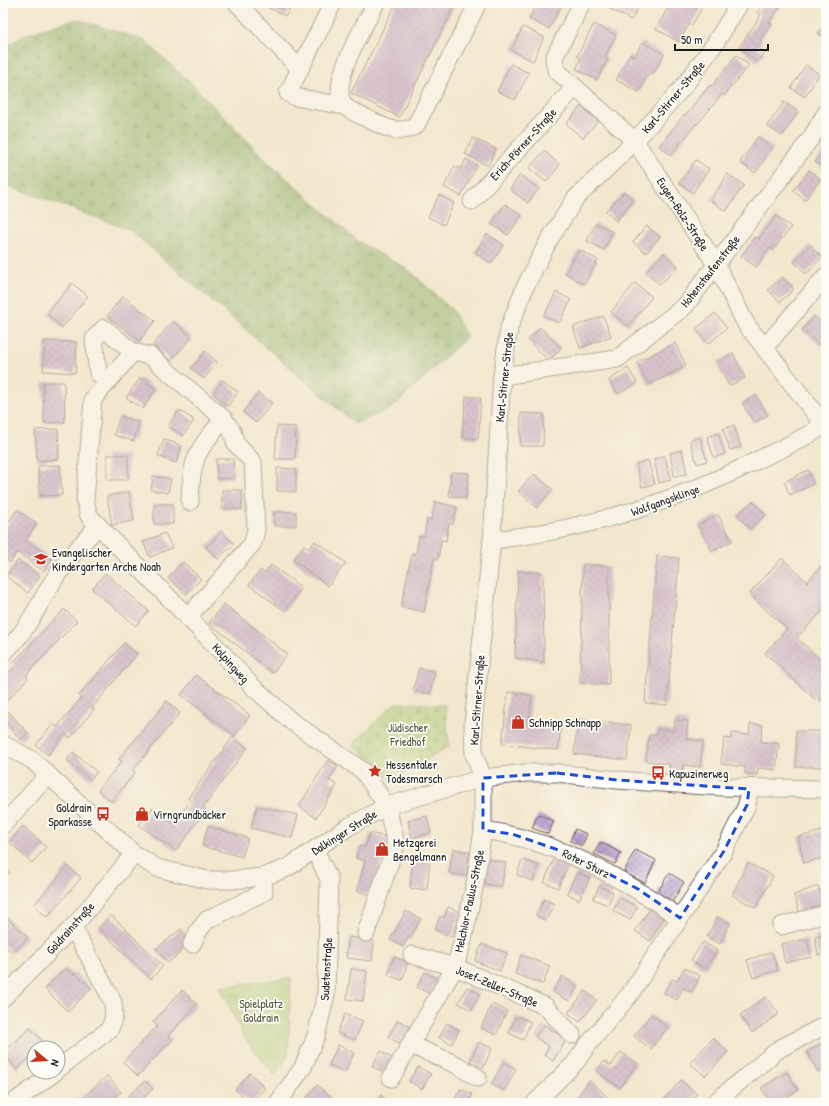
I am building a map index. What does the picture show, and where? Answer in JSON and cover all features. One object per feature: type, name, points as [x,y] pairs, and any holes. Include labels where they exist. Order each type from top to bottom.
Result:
[{"type":"street","points":[[237,3],[300,69]]},
{"type":"street","points":[[333,3],[288,93],[295,97],[344,106],[390,130],[407,131],[416,125],[478,3]]},
{"type":"street","points":[[344,106],[338,92],[345,63],[376,3]]},
{"type":"street","name":"Eugen-Bolz-Straße","points":[[582,3],[554,58],[556,70],[635,141],[716,264],[746,324],[825,424]]},
{"type":"street","name":"Karl-Stirner-Straße","points":[[483,778],[474,754],[473,724],[492,540],[502,376],[509,328],[525,287],[548,242],[575,199],[635,141],[684,86],[714,45],[740,3]]},
{"type":"street","name":"Erich-Pörner-Straße","points":[[472,201],[575,87]]},
{"type":"street","name":"Hohenstaufenstraße","points":[[502,376],[617,359],[685,306],[810,138],[826,113]]},
{"type":"street","points":[[765,347],[826,276]]},
{"type":"street","points":[[107,381],[98,373],[94,340],[104,328],[133,352],[150,356],[224,419],[232,431],[236,444],[253,462],[256,530],[253,543],[245,555],[188,617]]},
{"type":"street","name":"Kolpingweg","points":[[133,352],[93,399],[89,432],[85,500],[89,516],[188,617],[251,686],[291,721],[363,771],[387,806],[396,844],[366,933]]},
{"type":"street","points":[[190,502],[191,474],[197,454],[224,419]]},
{"type":"street","name":"Wolfgangsklinge","points":[[492,540],[534,536],[636,512],[675,498],[748,466],[825,424]]},
{"type":"street","points":[[3,653],[22,635],[54,580],[78,547],[98,526]]},
{"type":"street","name":"Dalkinger Straße","points":[[3,744],[32,760],[134,854],[157,868],[208,880],[232,880],[263,877],[287,868],[348,827],[387,806],[483,778],[526,773],[557,773],[617,780],[749,789],[826,789]]},
{"type":"street","points":[[3,825],[48,775]]},
{"type":"street","name":"Melchior-Paulus-Straße","points":[[392,1078],[455,967],[463,940],[475,883],[483,830],[483,778]]},
{"type":"street","points":[[535,1103],[575,1064],[587,1046],[630,994],[724,852],[747,805],[749,789]]},
{"type":"street","name":"Roter Sturz","points":[[483,830],[512,834],[570,854],[638,889],[680,918]]},
{"type":"street","name":"Sudetenstraße","points":[[278,1103],[303,1067],[316,1036],[326,994],[329,879],[315,850]]},
{"type":"street","name":"Goldrainstraße","points":[[3,998],[73,927],[134,854]]},
{"type":"street","points":[[192,944],[199,930],[207,920],[264,892],[263,877]]},
{"type":"street","points":[[781,926],[826,914]]},
{"type":"street","points":[[66,1064],[110,1029],[114,1016],[113,1002],[73,927]]},
{"type":"street","name":"Josef-Zeller-Straße","points":[[412,954],[455,967],[545,1006],[572,1035]]},
{"type":"street","points":[[714,1103],[779,1049],[826,1025]]},
{"type":"street","points":[[411,1046],[457,1065],[478,1078]]},
{"type":"street","points":[[13,1103],[44,1080]]},
{"type":"highlighted area","points":[[557,773],[617,780],[749,789],[747,805],[724,851],[680,918],[638,889],[570,854],[512,834],[483,830],[483,778]]},
{"type":"green space","points":[[76,19],[144,40],[194,86],[268,162],[359,242],[409,270],[452,310],[467,337],[392,408],[355,424],[130,230],[3,184],[3,48],[27,34]]},
{"type":"green space","name":"Jüdischer Friedhof","points":[[395,703],[445,705],[449,746],[391,781],[353,744]]},
{"type":"green space","name":"Spielplatz Goldrain","points":[[291,978],[288,1057],[274,1075],[244,1037],[220,987]]},
{"type":"building","points":[[259,3],[292,3],[286,16]]},
{"type":"building","points":[[396,3],[456,3],[399,117],[351,93]]},
{"type":"building","points":[[537,3],[562,4],[549,29],[529,19]]},
{"type":"building","points":[[611,3],[641,3],[631,20],[608,8]]},
{"type":"building","points":[[676,3],[704,4],[692,25],[689,24],[679,42],[656,29],[670,4],[674,6]]},
{"type":"building","points":[[765,3],[780,3],[779,4],[781,6],[769,22],[772,24],[760,39],[762,41],[757,47],[765,53],[757,62],[739,47],[761,15],[757,13]]},
{"type":"building","points":[[826,23],[826,38],[818,33]]},
{"type":"building","points":[[594,24],[616,35],[605,57],[608,59],[597,80],[576,69],[581,59],[577,56]]},
{"type":"building","points":[[523,27],[544,37],[533,61],[511,50]]},
{"type":"building","points":[[642,42],[664,54],[652,75],[649,73],[639,92],[616,80],[630,54],[635,57]]},
{"type":"building","points":[[736,55],[749,65],[724,96],[722,94],[697,125],[696,124],[671,155],[659,146],[710,85],[712,86]]},
{"type":"building","points":[[511,64],[529,73],[515,100],[497,91]]},
{"type":"building","points":[[806,65],[819,74],[805,97],[791,88]]},
{"type":"building","points":[[784,102],[798,112],[782,136],[767,126]]},
{"type":"building","points":[[581,106],[598,121],[583,138],[566,124]]},
{"type":"building","points":[[758,137],[773,148],[755,173],[740,162]]},
{"type":"building","points":[[473,138],[496,149],[488,166],[465,154]]},
{"type":"building","points":[[826,147],[826,170],[815,162]]},
{"type":"building","points":[[544,151],[560,165],[546,182],[529,168]]},
{"type":"building","points":[[466,159],[477,165],[461,196],[444,187],[455,166],[461,169]]},
{"type":"building","points":[[696,160],[709,169],[693,193],[679,183]]},
{"type":"building","points":[[809,170],[821,179],[805,200],[793,191]]},
{"type":"building","points":[[728,174],[744,185],[726,211],[710,200]]},
{"type":"building","points":[[520,175],[539,189],[528,203],[510,189]]},
{"type":"building","points":[[624,192],[634,201],[616,221],[606,211]]},
{"type":"building","points":[[439,195],[454,203],[444,225],[428,217]]},
{"type":"building","points":[[505,204],[522,215],[508,235],[491,224]]},
{"type":"building","points":[[776,216],[791,227],[773,250],[770,248],[756,267],[741,256],[755,237],[758,239]]},
{"type":"building","points":[[596,223],[613,232],[604,250],[587,241]]},
{"type":"building","points":[[647,226],[660,237],[646,253],[633,242]]},
{"type":"building","points":[[487,234],[504,245],[491,264],[475,252]]},
{"type":"building","points":[[810,245],[822,257],[806,274],[794,262]]},
{"type":"building","points":[[579,250],[598,260],[584,284],[565,273]]},
{"type":"building","points":[[664,253],[678,266],[660,285],[646,272]]},
{"type":"building","points":[[782,277],[794,289],[780,302],[768,290]]},
{"type":"building","points":[[72,283],[88,296],[62,328],[47,314]]},
{"type":"building","points":[[635,283],[652,297],[628,326],[611,312]]},
{"type":"building","points":[[556,292],[571,300],[559,323],[544,316]]},
{"type":"building","points":[[123,296],[155,321],[139,341],[107,316]]},
{"type":"building","points":[[715,313],[727,328],[708,344],[696,329]]},
{"type":"building","points":[[603,316],[611,336],[580,348],[573,327]]},
{"type":"building","points":[[814,316],[826,326],[826,339],[820,346],[802,330]]},
{"type":"building","points":[[173,321],[192,337],[171,361],[153,345]]},
{"type":"building","points":[[540,327],[561,348],[549,361],[528,340]]},
{"type":"building","points":[[45,341],[77,342],[75,373],[43,371]]},
{"type":"building","points":[[675,343],[686,366],[649,385],[637,362]]},
{"type":"building","points":[[205,351],[217,362],[204,379],[191,368]]},
{"type":"building","points":[[733,353],[745,378],[729,386],[717,362]]},
{"type":"building","points":[[628,368],[637,383],[618,394],[609,380]]},
{"type":"building","points":[[140,378],[156,389],[143,409],[126,398]]},
{"type":"building","points":[[223,380],[238,392],[228,406],[213,394]]},
{"type":"building","points":[[43,382],[64,382],[65,422],[44,423]]},
{"type":"building","points":[[258,393],[272,403],[256,423],[243,412]]},
{"type":"building","points":[[756,395],[768,415],[754,423],[742,403]]},
{"type":"building","points":[[466,396],[481,398],[478,439],[462,437]]},
{"type":"building","points":[[179,410],[194,420],[183,436],[168,426]]},
{"type":"building","points":[[521,413],[544,414],[543,446],[520,446]]},
{"type":"building","points":[[120,416],[139,422],[134,441],[114,435]]},
{"type":"building","points":[[734,425],[741,447],[730,450],[723,429]]},
{"type":"building","points":[[277,426],[296,427],[295,459],[275,459]]},
{"type":"building","points":[[58,429],[59,459],[37,461],[35,430]]},
{"type":"building","points":[[718,433],[725,454],[714,458],[707,437]]},
{"type":"building","points":[[700,437],[707,461],[697,464],[690,440]]},
{"type":"building","points":[[164,439],[182,446],[176,463],[158,456]]},
{"type":"building","points":[[682,450],[687,474],[674,476],[670,453]]},
{"type":"building","points":[[107,455],[128,455],[128,480],[107,480]]},
{"type":"building","points":[[665,456],[671,480],[659,483],[654,459]]},
{"type":"building","points":[[216,459],[233,459],[234,478],[217,479]]},
{"type":"building","points":[[648,460],[655,484],[642,487],[636,464]]},
{"type":"building","points":[[60,465],[62,495],[40,496],[38,466]]},
{"type":"building","points":[[277,468],[296,469],[296,492],[277,491]]},
{"type":"building","points":[[808,470],[814,484],[790,495],[784,482]]},
{"type":"building","points":[[451,472],[469,473],[466,498],[449,496]]},
{"type":"building","points":[[534,474],[553,490],[537,508],[518,491]]},
{"type":"building","points":[[153,476],[171,479],[168,493],[151,490]]},
{"type":"building","points":[[222,490],[242,490],[242,509],[222,509]]},
{"type":"building","points":[[129,492],[134,521],[112,525],[107,496]]},
{"type":"building","points":[[753,501],[766,515],[750,529],[737,515]]},
{"type":"building","points":[[435,502],[457,507],[453,524],[449,523],[446,541],[441,540],[438,559],[434,558],[424,612],[401,607],[412,553],[416,554],[419,536],[424,537],[427,519],[431,520]]},
{"type":"building","points":[[154,504],[173,504],[173,524],[154,524]]},
{"type":"building","points":[[17,510],[37,523],[26,540],[52,559],[44,571],[17,552],[10,563],[3,557],[3,530]]},
{"type":"building","points":[[274,512],[296,512],[296,526],[274,526]]},
{"type":"building","points":[[718,515],[732,541],[712,551],[698,525]]},
{"type":"building","points":[[222,531],[234,544],[218,559],[206,547]]},
{"type":"building","points":[[165,533],[172,548],[150,557],[143,542]]},
{"type":"building","points":[[315,541],[346,563],[328,586],[293,560],[304,545],[309,549]]},
{"type":"building","points":[[657,556],[679,558],[667,705],[645,703]]},
{"type":"building","points":[[782,558],[807,582],[826,561],[826,607],[797,638],[826,665],[826,694],[818,702],[765,653],[787,629],[749,594]]},
{"type":"building","points":[[18,560],[40,576],[28,593],[6,576]]},
{"type":"building","points":[[183,562],[201,579],[186,594],[168,578]]},
{"type":"building","points":[[583,564],[609,566],[609,685],[580,683]]},
{"type":"building","points":[[271,565],[302,588],[285,611],[249,585],[260,570],[265,573]]},
{"type":"building","points":[[518,571],[543,573],[544,662],[515,658]]},
{"type":"building","points":[[105,573],[149,611],[136,626],[92,589]]},
{"type":"building","points":[[224,604],[287,654],[273,673],[209,623]]},
{"type":"building","points":[[64,609],[77,621],[26,675],[28,678],[3,705],[3,679],[15,666],[13,663]]},
{"type":"building","points":[[124,643],[137,654],[92,708],[94,709],[70,738],[65,734],[48,755],[36,745],[53,724],[57,727],[81,698],[79,696]]},
{"type":"building","points":[[419,668],[435,672],[430,694],[413,690]]},
{"type":"building","points":[[196,675],[250,715],[235,736],[181,695]]},
{"type":"building","points":[[508,692],[532,695],[529,721],[561,725],[558,750],[502,744]]},
{"type":"building","points":[[167,701],[180,713],[133,770],[135,773],[111,802],[98,790],[122,761],[119,759]]},
{"type":"building","points":[[7,710],[28,733],[21,740],[3,720],[3,714]]},
{"type":"building","points":[[578,719],[631,725],[627,760],[574,754]]},
{"type":"building","points":[[675,720],[688,721],[686,739],[703,741],[700,767],[683,765],[682,772],[669,771],[670,764],[646,761],[649,735],[656,735],[657,729],[674,731]]},
{"type":"building","points":[[750,724],[763,725],[761,742],[779,744],[776,770],[758,768],[757,775],[745,774],[745,767],[721,764],[724,738],[731,739],[732,733],[749,735]]},
{"type":"building","points":[[796,731],[826,731],[826,767],[796,767]]},
{"type":"building","points":[[233,737],[247,748],[203,808],[206,810],[176,851],[139,825],[152,808],[174,824],[191,800],[188,798]]},
{"type":"building","points":[[73,752],[97,772],[90,780],[67,760]]},
{"type":"building","points":[[328,760],[338,766],[329,780],[337,785],[316,818],[299,806]]},
{"type":"building","points":[[257,806],[298,815],[292,838],[251,828]]},
{"type":"building","points":[[538,814],[554,821],[548,834],[532,828]]},
{"type":"building","points":[[427,816],[431,833],[412,838],[408,821]]},
{"type":"building","points":[[23,826],[46,847],[32,863],[9,842]]},
{"type":"building","points":[[208,826],[248,838],[242,857],[202,846]]},
{"type":"building","points":[[575,829],[587,834],[582,846],[570,841]]},
{"type":"building","points":[[826,830],[826,857],[804,863],[798,837]]},
{"type":"building","points":[[370,833],[390,838],[386,853],[384,853],[372,895],[357,891],[365,861],[356,858],[360,846],[365,847]]},
{"type":"building","points":[[600,842],[621,853],[615,864],[594,854]]},
{"type":"building","points":[[453,849],[470,852],[466,876],[449,873]]},
{"type":"building","points":[[635,850],[656,860],[645,883],[624,872]]},
{"type":"building","points":[[556,854],[570,860],[558,888],[544,882]]},
{"type":"building","points":[[413,856],[430,857],[427,890],[410,888]]},
{"type":"building","points":[[487,859],[506,863],[501,887],[481,883]]},
{"type":"building","points":[[522,860],[538,865],[533,881],[517,875]]},
{"type":"building","points":[[748,863],[773,876],[756,908],[732,895]]},
{"type":"building","points":[[3,866],[10,872],[3,880]]},
{"type":"building","points":[[68,866],[81,878],[47,917],[34,905]]},
{"type":"building","points":[[577,872],[590,878],[579,900],[567,893]]},
{"type":"building","points":[[669,873],[684,882],[671,904],[656,895]]},
{"type":"building","points":[[599,886],[613,892],[608,905],[593,899]]},
{"type":"building","points":[[818,886],[824,904],[799,912],[794,895]]},
{"type":"building","points":[[620,898],[637,907],[630,920],[613,911]]},
{"type":"building","points":[[544,899],[554,904],[546,921],[536,915]]},
{"type":"building","points":[[448,907],[460,912],[452,937],[435,930],[440,916],[444,918]]},
{"type":"building","points":[[650,909],[664,919],[650,941],[635,931]]},
{"type":"building","points":[[406,911],[421,919],[410,939],[408,938],[403,947],[390,940]]},
{"type":"building","points":[[3,914],[28,937],[13,953],[3,944]]},
{"type":"building","points":[[111,915],[163,966],[151,979],[98,928]]},
{"type":"building","points":[[717,917],[730,923],[720,944],[707,937]]},
{"type":"building","points":[[181,929],[191,941],[181,948],[183,950],[168,963],[156,949]]},
{"type":"building","points":[[826,935],[826,954],[818,955],[815,937]]},
{"type":"building","points":[[349,937],[374,941],[372,961],[346,958]]},
{"type":"building","points":[[807,939],[811,957],[785,963],[781,944]]},
{"type":"building","points":[[703,942],[717,951],[705,969],[691,960]]},
{"type":"building","points":[[482,944],[507,953],[500,971],[475,961]]},
{"type":"building","points":[[772,952],[778,970],[753,978],[747,960]]},
{"type":"building","points":[[521,955],[550,966],[543,984],[515,974]]},
{"type":"building","points":[[394,957],[408,962],[402,980],[388,975]]},
{"type":"building","points":[[65,968],[73,975],[75,973],[91,988],[68,1012],[45,989]]},
{"type":"building","points":[[684,968],[700,976],[692,992],[683,988],[677,1000],[664,993],[672,979],[677,981]]},
{"type":"building","points":[[351,969],[367,971],[363,1001],[347,999]]},
{"type":"building","points":[[425,972],[438,979],[430,994],[417,987]]},
{"type":"building","points":[[562,976],[578,986],[569,1001],[553,992]]},
{"type":"building","points":[[467,987],[480,994],[471,1010],[458,1003]]},
{"type":"building","points":[[182,990],[197,1004],[168,1036],[172,1040],[138,1076],[123,1062],[157,1026],[153,1022]]},
{"type":"building","points":[[585,991],[597,1000],[580,1022],[568,1013]]},
{"type":"building","points":[[766,997],[779,1014],[752,1033],[740,1015]]},
{"type":"building","points":[[492,1004],[507,1011],[496,1035],[481,1028]]},
{"type":"building","points":[[345,1014],[363,1021],[355,1040],[337,1033]]},
{"type":"building","points":[[651,1014],[668,1027],[651,1049],[634,1036]]},
{"type":"building","points":[[516,1016],[531,1022],[523,1040],[509,1033]]},
{"type":"building","points":[[398,1020],[412,1028],[402,1045],[388,1037]]},
{"type":"building","points":[[447,1023],[459,1030],[452,1044],[439,1038]]},
{"type":"building","points":[[544,1025],[558,1034],[559,1031],[568,1037],[553,1061],[544,1055],[549,1047],[535,1037]]},
{"type":"building","points":[[30,1028],[41,1040],[26,1040],[26,1061],[17,1070],[3,1053]]},
{"type":"building","points":[[713,1038],[728,1052],[705,1076],[690,1063]]},
{"type":"building","points":[[826,1041],[826,1067],[818,1072],[807,1052]]},
{"type":"building","points":[[479,1042],[492,1048],[483,1068],[470,1061]]},
{"type":"building","points":[[338,1045],[354,1053],[345,1072],[329,1065]]},
{"type":"building","points":[[381,1051],[393,1059],[384,1073],[372,1066]]},
{"type":"building","points":[[621,1052],[637,1063],[620,1088],[596,1071],[604,1061],[611,1066]]},
{"type":"building","points":[[504,1062],[516,1069],[504,1091],[491,1084]]},
{"type":"building","points":[[418,1067],[431,1074],[422,1089],[409,1081]]},
{"type":"building","points":[[787,1072],[798,1090],[778,1103],[770,1103],[761,1088]]},
{"type":"building","points":[[250,1073],[265,1088],[251,1103],[235,1089]]},
{"type":"building","points":[[107,1076],[121,1092],[108,1103],[71,1103],[78,1097],[80,1100]]},
{"type":"building","points":[[681,1080],[697,1094],[689,1103],[661,1103]]},
{"type":"building","points":[[145,1081],[153,1089],[138,1103],[129,1103],[125,1099]]},
{"type":"building","points":[[590,1081],[609,1098],[605,1103],[572,1103]]},
{"type":"building","points":[[317,1085],[331,1097],[325,1103],[303,1103]]},
{"type":"building","points":[[460,1089],[472,1094],[468,1103],[453,1103]]},
{"type":"building","points":[[381,1095],[391,1103],[374,1103]]},
{"type":"place","name":"Evangelischer Kindergarten Arche Noah","points":[[41,559]]},
{"type":"place","name":"Schnipp Schnapp","points":[[518,722]]},
{"type":"place","name":"Hessentaler Todesmarsch","points":[[375,771]]},
{"type":"place","name":"Kapuzinerweg","points":[[658,773]]},
{"type":"place","name":"Goldrain Sparkasse","points":[[103,814]]},
{"type":"place","name":"Virngrundbäcker","points":[[142,814]]},
{"type":"place","name":"Metzgerei Bengelmann","points":[[382,849]]}]
